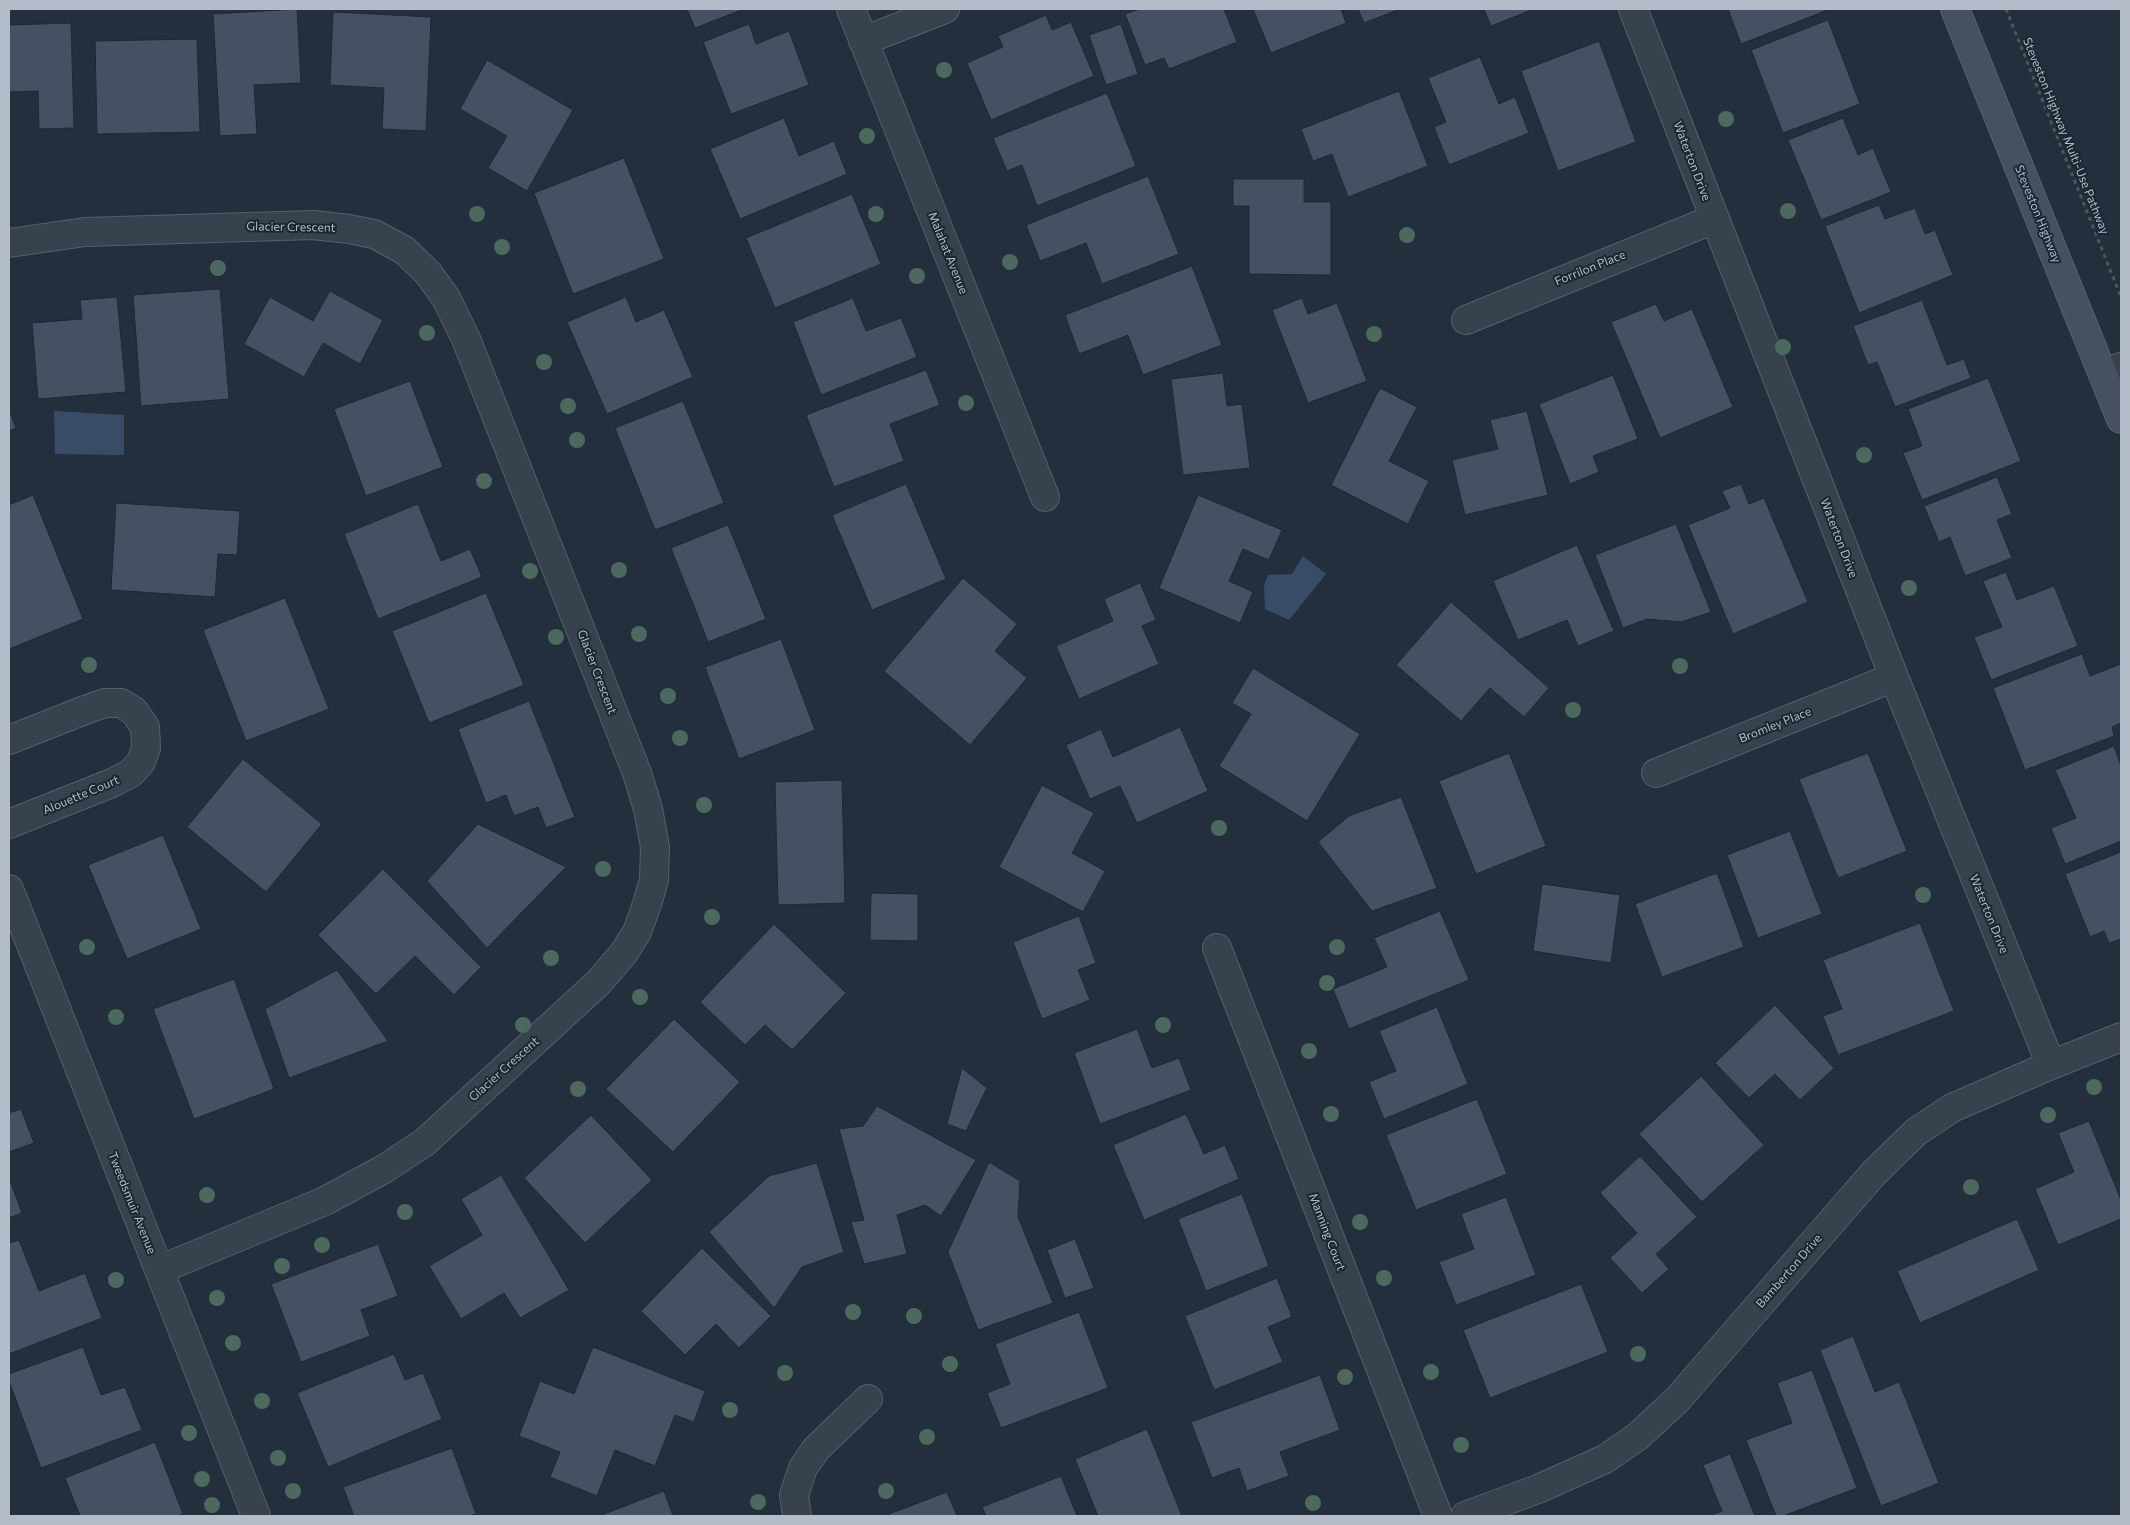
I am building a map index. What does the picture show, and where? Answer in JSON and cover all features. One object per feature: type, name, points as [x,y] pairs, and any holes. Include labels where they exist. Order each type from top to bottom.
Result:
[{"type":"main road","name":"Steveston Highway","points":[[1955,9],[2112,371],[2121,419]]},
{"type":"street","name":"Malahat Avenue","points":[[851,9],[1045,497]]},
{"type":"street","points":[[864,41],[945,9]]},
{"type":"street","name":"Waterton Drive","points":[[1633,9],[1894,677],[2051,1065]]},
{"type":"street","name":"Forrilon Place","points":[[1466,320],[1714,218]]},
{"type":"street","name":"Glacier Crescent","points":[[9,243],[85,232],[313,225],[374,234],[404,250],[428,273],[446,298],[470,348],[637,773],[648,809],[655,846],[654,880],[647,904],[637,932],[623,954],[598,983],[425,1142],[384,1169],[325,1201],[159,1270]]},
{"type":"street","name":"Bromley Place","points":[[1656,773],[1894,677]]},
{"type":"street","name":"Alouette Court","points":[[9,740],[105,703],[121,703],[134,711],[145,726],[146,748],[141,762],[131,773],[112,783],[9,824]]},
{"type":"street","name":"Tweedsmuir Avenue","points":[[9,889],[256,1516]]},
{"type":"street","name":"Manning Court","points":[[1217,948],[1438,1516]]},
{"type":"street","name":"Bamberton Drive","points":[[1465,1516],[1538,1489],[1605,1459],[1637,1437],[1678,1400],[1873,1174],[1916,1132],[1952,1108],[2121,1037]]},
{"type":"street","points":[[797,1516],[794,1495],[803,1468],[816,1449],[868,1399]]},
{"type":"path","name":"Steveston Highway Multi-Use Pathway","points":[[2006,9],[2121,297]]},
{"type":"water","points":[[54,411],[124,415],[124,455],[55,454]]},
{"type":"water","points":[[1303,556],[1326,574],[1289,620],[1265,609],[1264,585],[1268,575],[1292,574]]},
{"type":"building","points":[[297,9],[301,83],[254,85],[257,134],[220,136],[213,14]]},
{"type":"building","points":[[687,9],[744,9],[695,28]]},
{"type":"building","points":[[1140,9],[1224,9],[1237,42],[1169,69],[1164,58],[1145,65],[1125,14]]},
{"type":"building","points":[[1253,9],[1341,9],[1346,23],[1271,53]]},
{"type":"building","points":[[1358,9],[1400,9],[1364,23]]},
{"type":"building","points":[[1484,9],[1534,9],[1491,26]]},
{"type":"building","points":[[1728,9],[1824,9],[1825,11],[1741,44]]},
{"type":"building","points":[[333,12],[431,17],[426,131],[382,129],[384,88],[330,85]]},
{"type":"building","points":[[1046,15],[1052,30],[1071,22],[1094,76],[991,120],[967,63],[1003,47],[998,36]]},
{"type":"building","points":[[1828,20],[1860,104],[1783,133],[1751,50]]},
{"type":"building","points":[[71,23],[74,128],[39,129],[38,91],[9,92],[9,25]]},
{"type":"building","points":[[749,24],[756,44],[789,31],[809,85],[731,114],[703,42]]},
{"type":"building","points":[[1121,24],[1138,74],[1106,85],[1089,35]]},
{"type":"building","points":[[197,39],[200,132],[97,134],[95,41]]},
{"type":"building","points":[[1599,41],[1636,142],[1558,171],[1521,71]]},
{"type":"building","points":[[1480,57],[1499,104],[1515,97],[1529,133],[1449,165],[1434,127],[1446,122],[1428,78]]},
{"type":"building","points":[[487,60],[573,110],[527,191],[488,168],[507,136],[460,109]]},
{"type":"building","points":[[1399,91],[1428,166],[1348,197],[1332,154],[1313,161],[1301,129]]},
{"type":"building","points":[[1107,93],[1136,166],[1037,206],[1022,165],[1007,171],[993,138]]},
{"type":"building","points":[[784,118],[799,156],[834,141],[847,174],[740,219],[710,149]]},
{"type":"building","points":[[1843,118],[1858,155],[1873,148],[1891,192],[1821,220],[1788,140]]},
{"type":"building","points":[[624,158],[664,259],[573,294],[534,193]]},
{"type":"building","points":[[1148,176],[1179,254],[1102,284],[1086,243],[1040,261],[1026,225]]},
{"type":"building","points":[[1233,179],[1304,179],[1304,202],[1331,202],[1331,275],[1249,274],[1249,206],[1233,206]]},
{"type":"building","points":[[852,194],[881,264],[775,308],[746,238]]},
{"type":"building","points":[[1879,205],[1885,219],[1915,208],[1925,234],[1935,230],[1953,275],[1859,313],[1825,226]]},
{"type":"building","points":[[1192,266],[1222,345],[1143,375],[1128,335],[1079,354],[1065,315]]},
{"type":"building","points":[[220,289],[229,399],[141,406],[133,295]]},
{"type":"building","points":[[330,291],[383,320],[360,364],[323,343],[304,377],[244,344],[270,297],[313,321]]},
{"type":"building","points":[[117,297],[126,392],[38,399],[32,323],[82,319],[80,300]]},
{"type":"building","points":[[626,297],[636,322],[664,310],[693,377],[607,414],[567,322]]},
{"type":"building","points":[[853,298],[866,331],[901,318],[917,357],[821,395],[793,322]]},
{"type":"building","points":[[1302,298],[1308,314],[1337,303],[1367,381],[1308,403],[1272,310]]},
{"type":"building","points":[[1922,300],[1947,365],[1964,359],[1971,378],[1895,407],[1877,362],[1868,365],[1853,326]]},
{"type":"building","points":[[1656,304],[1664,321],[1692,309],[1733,407],[1660,438],[1611,322]]},
{"type":"building","points":[[926,370],[940,405],[890,424],[904,461],[834,487],[806,415]]},
{"type":"building","points":[[1223,373],[1227,406],[1242,404],[1250,468],[1183,475],[1171,379]]},
{"type":"building","points":[[1613,375],[1638,439],[1593,456],[1599,472],[1570,484],[1539,404]]},
{"type":"building","points":[[1988,378],[2021,461],[1922,500],[1903,453],[1922,446],[1908,409]]},
{"type":"building","points":[[410,381],[443,467],[366,496],[334,409]]},
{"type":"building","points":[[1380,388],[1417,407],[1389,461],[1429,481],[1408,524],[1331,485]]},
{"type":"building","points":[[683,401],[724,503],[655,530],[615,428]]},
{"type":"building","points":[[9,409],[16,428],[9,431]]},
{"type":"building","points":[[1527,411],[1548,495],[1465,515],[1452,460],[1498,449],[1490,420]]},
{"type":"building","points":[[1997,477],[2012,514],[1997,520],[2012,558],[1965,576],[1950,537],[1939,542],[1924,506]]},
{"type":"building","points":[[906,484],[946,579],[872,610],[832,515]]},
{"type":"building","points":[[1741,484],[1749,504],[1764,498],[1808,602],[1733,634],[1688,525],[1730,508],[1722,491]]},
{"type":"building","points":[[33,495],[83,619],[9,649],[9,505]]},
{"type":"building","points":[[1198,495],[1282,530],[1269,560],[1243,549],[1229,581],[1253,592],[1240,623],[1159,588]]},
{"type":"building","points":[[116,503],[240,511],[237,555],[218,554],[215,597],[111,590]]},
{"type":"building","points":[[418,504],[441,561],[470,549],[482,577],[378,619],[344,534]]},
{"type":"building","points":[[1676,524],[1711,612],[1681,622],[1647,619],[1623,628],[1595,555]]},
{"type":"building","points":[[728,525],[766,619],[708,642],[671,548]]},
{"type":"building","points":[[1577,545],[1614,631],[1578,646],[1567,620],[1518,640],[1493,581]]},
{"type":"building","points":[[2006,572],[2017,600],[2054,586],[2078,646],[1991,680],[1974,637],[2002,627],[1983,581]]},
{"type":"building","points":[[963,578],[1017,624],[995,651],[1027,678],[970,745],[884,671]]},
{"type":"building","points":[[1140,583],[1156,620],[1142,626],[1159,664],[1079,699],[1056,646],[1113,621],[1104,599]]},
{"type":"building","points":[[486,593],[524,685],[429,723],[392,631]]},
{"type":"building","points":[[285,598],[329,709],[246,741],[203,630]]},
{"type":"building","points":[[1451,602],[1549,688],[1524,717],[1490,688],[1461,721],[1396,665]]},
{"type":"building","points":[[781,639],[815,730],[739,759],[705,667]]},
{"type":"building","points":[[2082,654],[2090,676],[2121,664],[2121,723],[2112,727],[2114,736],[2025,770],[1993,688]]},
{"type":"building","points":[[1253,668],[1360,734],[1307,821],[1219,766],[1251,714],[1232,703]]},
{"type":"building","points":[[529,701],[575,817],[546,828],[538,807],[514,816],[506,795],[486,803],[458,729]]},
{"type":"building","points":[[1180,727],[1208,791],[1137,823],[1120,786],[1090,799],[1066,745],[1101,729],[1113,757]]},
{"type":"building","points":[[2114,746],[2121,766],[2121,841],[2065,864],[2051,828],[2076,818],[2055,770]]},
{"type":"building","points":[[1509,753],[1546,846],[1476,874],[1439,781]]},
{"type":"building","points":[[1868,753],[1907,851],[1838,878],[1799,779]]},
{"type":"building","points":[[243,759],[322,824],[266,892],[187,827]]},
{"type":"building","points":[[842,780],[845,903],[778,905],[775,782]]},
{"type":"building","points":[[1042,785],[1094,813],[1072,853],[1105,871],[1083,912],[999,867]]},
{"type":"building","points":[[1401,797],[1437,888],[1372,911],[1318,842],[1349,816]]},
{"type":"building","points":[[478,824],[566,867],[487,948],[427,881]]},
{"type":"building","points":[[1790,831],[1822,914],[1758,938],[1727,855]]},
{"type":"building","points":[[163,835],[201,929],[127,959],[88,865]]},
{"type":"building","points":[[2121,852],[2121,939],[2109,943],[2104,931],[2090,937],[2065,874]]},
{"type":"building","points":[[383,869],[481,967],[454,995],[415,956],[376,994],[318,935]]},
{"type":"building","points":[[1717,873],[1744,947],[1662,977],[1635,904]]},
{"type":"building","points":[[1542,884],[1620,895],[1611,963],[1533,951]]},
{"type":"building","points":[[871,893],[918,894],[918,941],[870,940]]},
{"type":"building","points":[[1440,911],[1469,980],[1349,1029],[1333,989],[1387,967],[1374,938]]},
{"type":"building","points":[[1079,916],[1096,963],[1078,970],[1090,1000],[1042,1019],[1013,942]]},
{"type":"building","points":[[1920,923],[1954,1011],[1838,1055],[1823,1016],[1842,1009],[1823,960]]},
{"type":"building","points":[[774,924],[846,993],[792,1050],[765,1025],[745,1045],[700,1002]]},
{"type":"building","points":[[337,970],[388,1041],[289,1078],[265,1009]]},
{"type":"building","points":[[234,979],[274,1089],[194,1119],[153,1009]]},
{"type":"building","points":[[1775,1005],[1834,1068],[1800,1100],[1775,1074],[1749,1098],[1715,1063]]},
{"type":"building","points":[[1437,1007],[1468,1084],[1384,1119],[1369,1082],[1396,1071],[1379,1031]]},
{"type":"building","points":[[674,1019],[740,1082],[673,1152],[606,1089]]},
{"type":"building","points":[[1137,1029],[1152,1068],[1179,1058],[1191,1090],[1100,1124],[1074,1053]]},
{"type":"building","points":[[962,1068],[987,1088],[966,1131],[947,1124]]},
{"type":"building","points":[[1701,1076],[1764,1145],[1702,1202],[1639,1134]]},
{"type":"building","points":[[1477,1099],[1507,1174],[1416,1210],[1386,1135]]},
{"type":"building","points":[[877,1106],[976,1160],[941,1216],[925,1205],[897,1215],[907,1254],[864,1264],[851,1222],[864,1220],[839,1129],[863,1126]]},
{"type":"building","points":[[21,1109],[34,1143],[9,1152],[9,1113]]},
{"type":"building","points":[[1186,1114],[1204,1154],[1225,1145],[1239,1179],[1144,1220],[1113,1145]]},
{"type":"building","points":[[591,1115],[652,1180],[585,1243],[524,1178]]},
{"type":"building","points":[[2089,1121],[2121,1200],[2121,1219],[2058,1245],[2035,1189],[2074,1172],[2058,1133]]},
{"type":"building","points":[[1640,1156],[1697,1217],[1656,1254],[1669,1269],[1642,1293],[1610,1258],[1637,1233],[1600,1193]]},
{"type":"building","points":[[989,1162],[1020,1181],[1018,1217],[1053,1303],[978,1330],[948,1252]]},
{"type":"building","points":[[817,1163],[844,1252],[802,1267],[774,1308],[709,1232],[769,1176]]},
{"type":"building","points":[[501,1175],[569,1290],[520,1318],[504,1293],[461,1319],[429,1266],[482,1235],[461,1199]]},
{"type":"building","points":[[9,1178],[22,1213],[9,1218]]},
{"type":"building","points":[[1242,1194],[1269,1266],[1206,1291],[1178,1219]]},
{"type":"building","points":[[1506,1197],[1536,1275],[1456,1305],[1439,1262],[1474,1249],[1461,1214]]},
{"type":"building","points":[[2017,1219],[2039,1270],[1920,1323],[1897,1271]]},
{"type":"building","points":[[1075,1239],[1094,1288],[1065,1298],[1047,1250]]},
{"type":"building","points":[[19,1240],[39,1291],[85,1273],[102,1318],[9,1354],[9,1243]]},
{"type":"building","points":[[378,1244],[398,1296],[361,1310],[370,1336],[301,1362],[271,1284]]},
{"type":"building","points":[[702,1248],[771,1316],[739,1348],[716,1324],[685,1355],[641,1311]]},
{"type":"building","points":[[1277,1278],[1292,1317],[1268,1327],[1283,1362],[1214,1390],[1185,1316]]},
{"type":"building","points":[[1581,1284],[1608,1352],[1490,1398],[1463,1330]]},
{"type":"building","points":[[1079,1312],[1108,1388],[1001,1428],[987,1393],[1010,1384],[995,1344]]},
{"type":"building","points":[[1853,1336],[1875,1392],[1899,1382],[1939,1483],[1881,1506],[1820,1350]]},
{"type":"building","points":[[83,1347],[101,1395],[125,1387],[142,1430],[41,1468],[9,1381],[9,1374]]},
{"type":"building","points":[[593,1347],[705,1391],[694,1422],[675,1415],[655,1466],[615,1450],[597,1496],[550,1477],[560,1452],[519,1436],[540,1381],[574,1394]]},
{"type":"building","points":[[394,1354],[405,1380],[423,1373],[442,1419],[328,1467],[297,1393]]},
{"type":"building","points":[[1812,1370],[1857,1488],[1783,1516],[1776,1516],[1746,1440],[1792,1423],[1777,1383]]},
{"type":"building","points":[[1320,1375],[1340,1430],[1280,1452],[1289,1476],[1247,1491],[1239,1468],[1212,1478],[1191,1422]]},
{"type":"building","points":[[1147,1429],[1182,1516],[1098,1516],[1075,1459]]},
{"type":"building","points":[[155,1442],[183,1514],[178,1516],[80,1516],[65,1478]]},
{"type":"building","points":[[452,1448],[476,1514],[469,1516],[354,1516],[343,1487]]},
{"type":"building","points":[[1730,1454],[1755,1516],[1709,1516],[1722,1511],[1703,1465]]},
{"type":"building","points":[[1061,1476],[1077,1516],[986,1516],[982,1507]]},
{"type":"building","points":[[664,1491],[673,1516],[599,1516]]},
{"type":"building","points":[[947,1492],[957,1516],[884,1516]]}]
